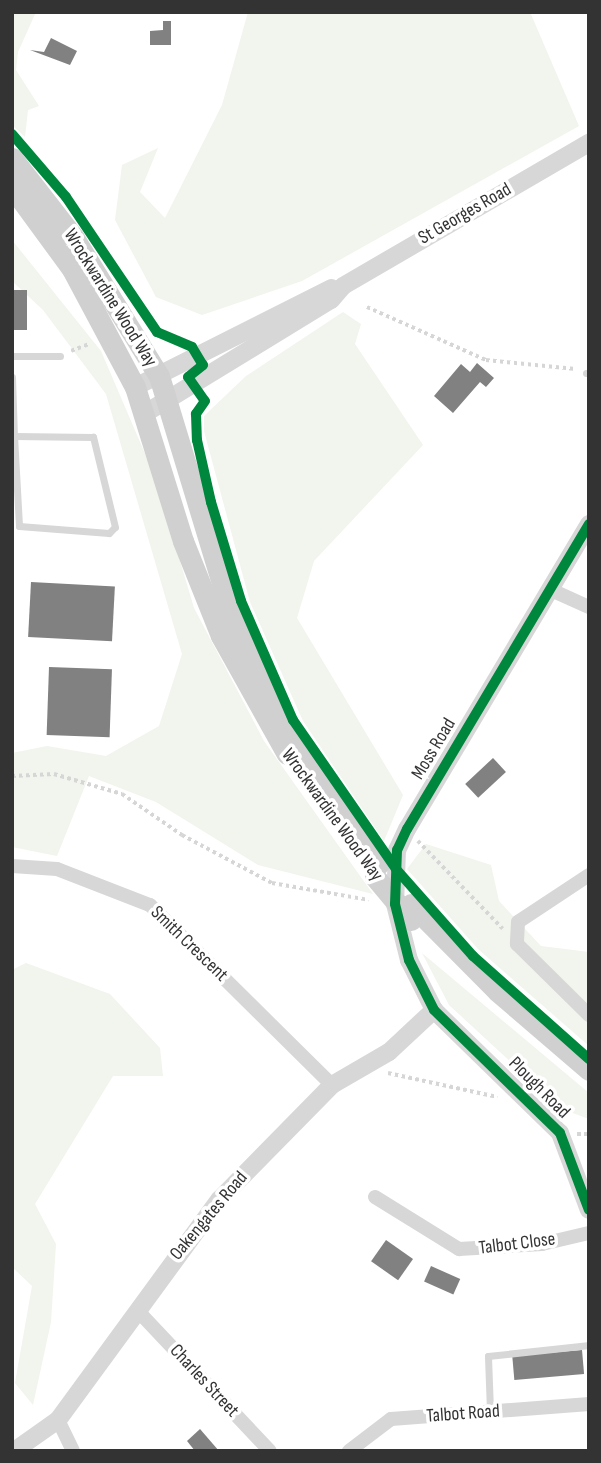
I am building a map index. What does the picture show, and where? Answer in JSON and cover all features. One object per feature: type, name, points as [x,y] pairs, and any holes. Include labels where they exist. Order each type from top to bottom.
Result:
[{"type":"main road","name":"Wrockwardine Wood Way","points":[[12,158],[74,238],[159,376],[224,590],[256,666],[309,764],[377,870]]},
{"type":"main road","name":"Wrockwardine Wood Way","points":[[12,187],[72,269],[135,387],[183,541],[221,636],[311,792],[406,909],[491,1001],[589,1085]]},
{"type":"main road","name":"Wrockwardine Wood Way","points":[[406,909],[589,1070]]},
{"type":"street","name":"St Georges Road","points":[[135,387],[342,286],[589,143]]},
{"type":"street","name":"St Georges Road","points":[[144,414],[168,402],[331,300],[342,286]]},
{"type":"street","name":"Moss Road","points":[[434,1010],[409,960],[406,909],[397,850],[589,524]]},
{"type":"street","points":[[549,589],[589,607]]},
{"type":"street","name":"Smith Crescent","points":[[12,866],[57,869],[150,905],[332,1085]]},
{"type":"street","points":[[589,875],[518,922],[517,944],[589,1014]]},
{"type":"street","name":"Oakengates Road","points":[[14,1451],[58,1420],[205,1216],[332,1085],[389,1052],[434,1010]]},
{"type":"street","name":"Plough Road","points":[[434,1010],[560,1133],[589,1210]]},
{"type":"street","name":"Talbot Close","points":[[375,1197],[458,1249],[542,1244],[589,1233]]},
{"type":"street","name":"Charles Street","points":[[138,1311],[270,1451]]},
{"type":"street","name":"Talbot Road","points":[[349,1451],[391,1419],[589,1404]]},
{"type":"street","points":[[58,1420],[73,1451]]},
{"type":"lane","points":[[12,356],[60,356]]},
{"type":"lane","points":[[12,377],[14,436],[19,526],[109,533],[115,527],[93,437],[14,436]]},
{"type":"lane","points":[[490,1412],[488,1356],[589,1345]]},
{"type":"path","points":[[367,307],[486,360],[546,370],[588,372]]},
{"type":"path","points":[[60,356],[102,342]]},
{"type":"path","points":[[12,776],[54,774],[122,794],[182,835],[272,883],[406,909]]},
{"type":"path","points":[[407,829],[517,944]]},
{"type":"path","points":[[388,1073],[509,1100]]},
{"type":"shaded area","points":[[12,12],[36,12],[18,52],[16,70],[39,106],[28,110],[25,137],[12,125]]},
{"type":"shaded area","points":[[248,12],[530,12],[579,126],[302,281],[202,315],[156,297],[115,220],[122,165],[158,148],[140,192],[165,218],[222,105]]},
{"type":"shaded area","points":[[12,240],[101,351],[155,477],[194,608],[264,741],[373,894],[258,865],[156,802],[89,776],[57,856],[12,847],[12,753],[47,746],[106,756],[159,726],[182,654],[106,394],[43,310],[12,281]]},
{"type":"shaded area","points":[[343,312],[361,324],[355,344],[423,445],[314,561],[297,618],[403,795],[384,841],[303,721],[250,602],[204,431],[204,416],[246,376]]},
{"type":"shaded area","points":[[426,844],[491,865],[499,901],[541,946],[589,952],[589,1046],[478,949],[407,869]]},
{"type":"shaded area","points":[[422,953],[589,1093],[589,1119],[562,1109],[449,1005]]},
{"type":"shaded area","points":[[26,963],[110,994],[160,1048],[163,1076],[113,1076],[35,1204],[56,1244],[51,1322],[33,1405],[15,1383],[32,1286],[12,1267],[12,970]]},
{"type":"building","points":[[163,21],[171,21],[171,45],[150,45],[150,31],[163,30]]},
{"type":"building","points":[[51,38],[77,51],[70,65],[30,50],[44,52]]},
{"type":"building","points":[[12,290],[27,290],[27,330],[12,330]]},
{"type":"building","points":[[477,363],[494,378],[486,387],[480,382],[453,413],[434,396],[461,364],[470,372]]},
{"type":"building","points":[[31,582],[115,586],[112,641],[28,637]]},
{"type":"building","points":[[49,667],[112,669],[110,737],[47,735]]},
{"type":"building","points":[[493,758],[506,772],[478,798],[465,784]]},
{"type":"building","points":[[386,1240],[413,1259],[398,1280],[371,1261]]},
{"type":"building","points":[[431,1266],[460,1279],[453,1295],[424,1282]]},
{"type":"building","points":[[582,1350],[584,1374],[514,1380],[512,1356]]},
{"type":"building","points":[[200,1429],[219,1451],[195,1451],[187,1441]]},
{"type":"cycle path","points":[[12,134],[66,197],[157,332],[192,347],[203,365],[188,377],[205,401],[196,414],[197,440],[211,502],[241,601],[293,720],[396,869],[473,956],[589,1059]]},
{"type":"cycle path","points":[[589,524],[407,829],[397,850],[395,904],[409,960],[434,1010],[560,1133],[589,1210]]}]
